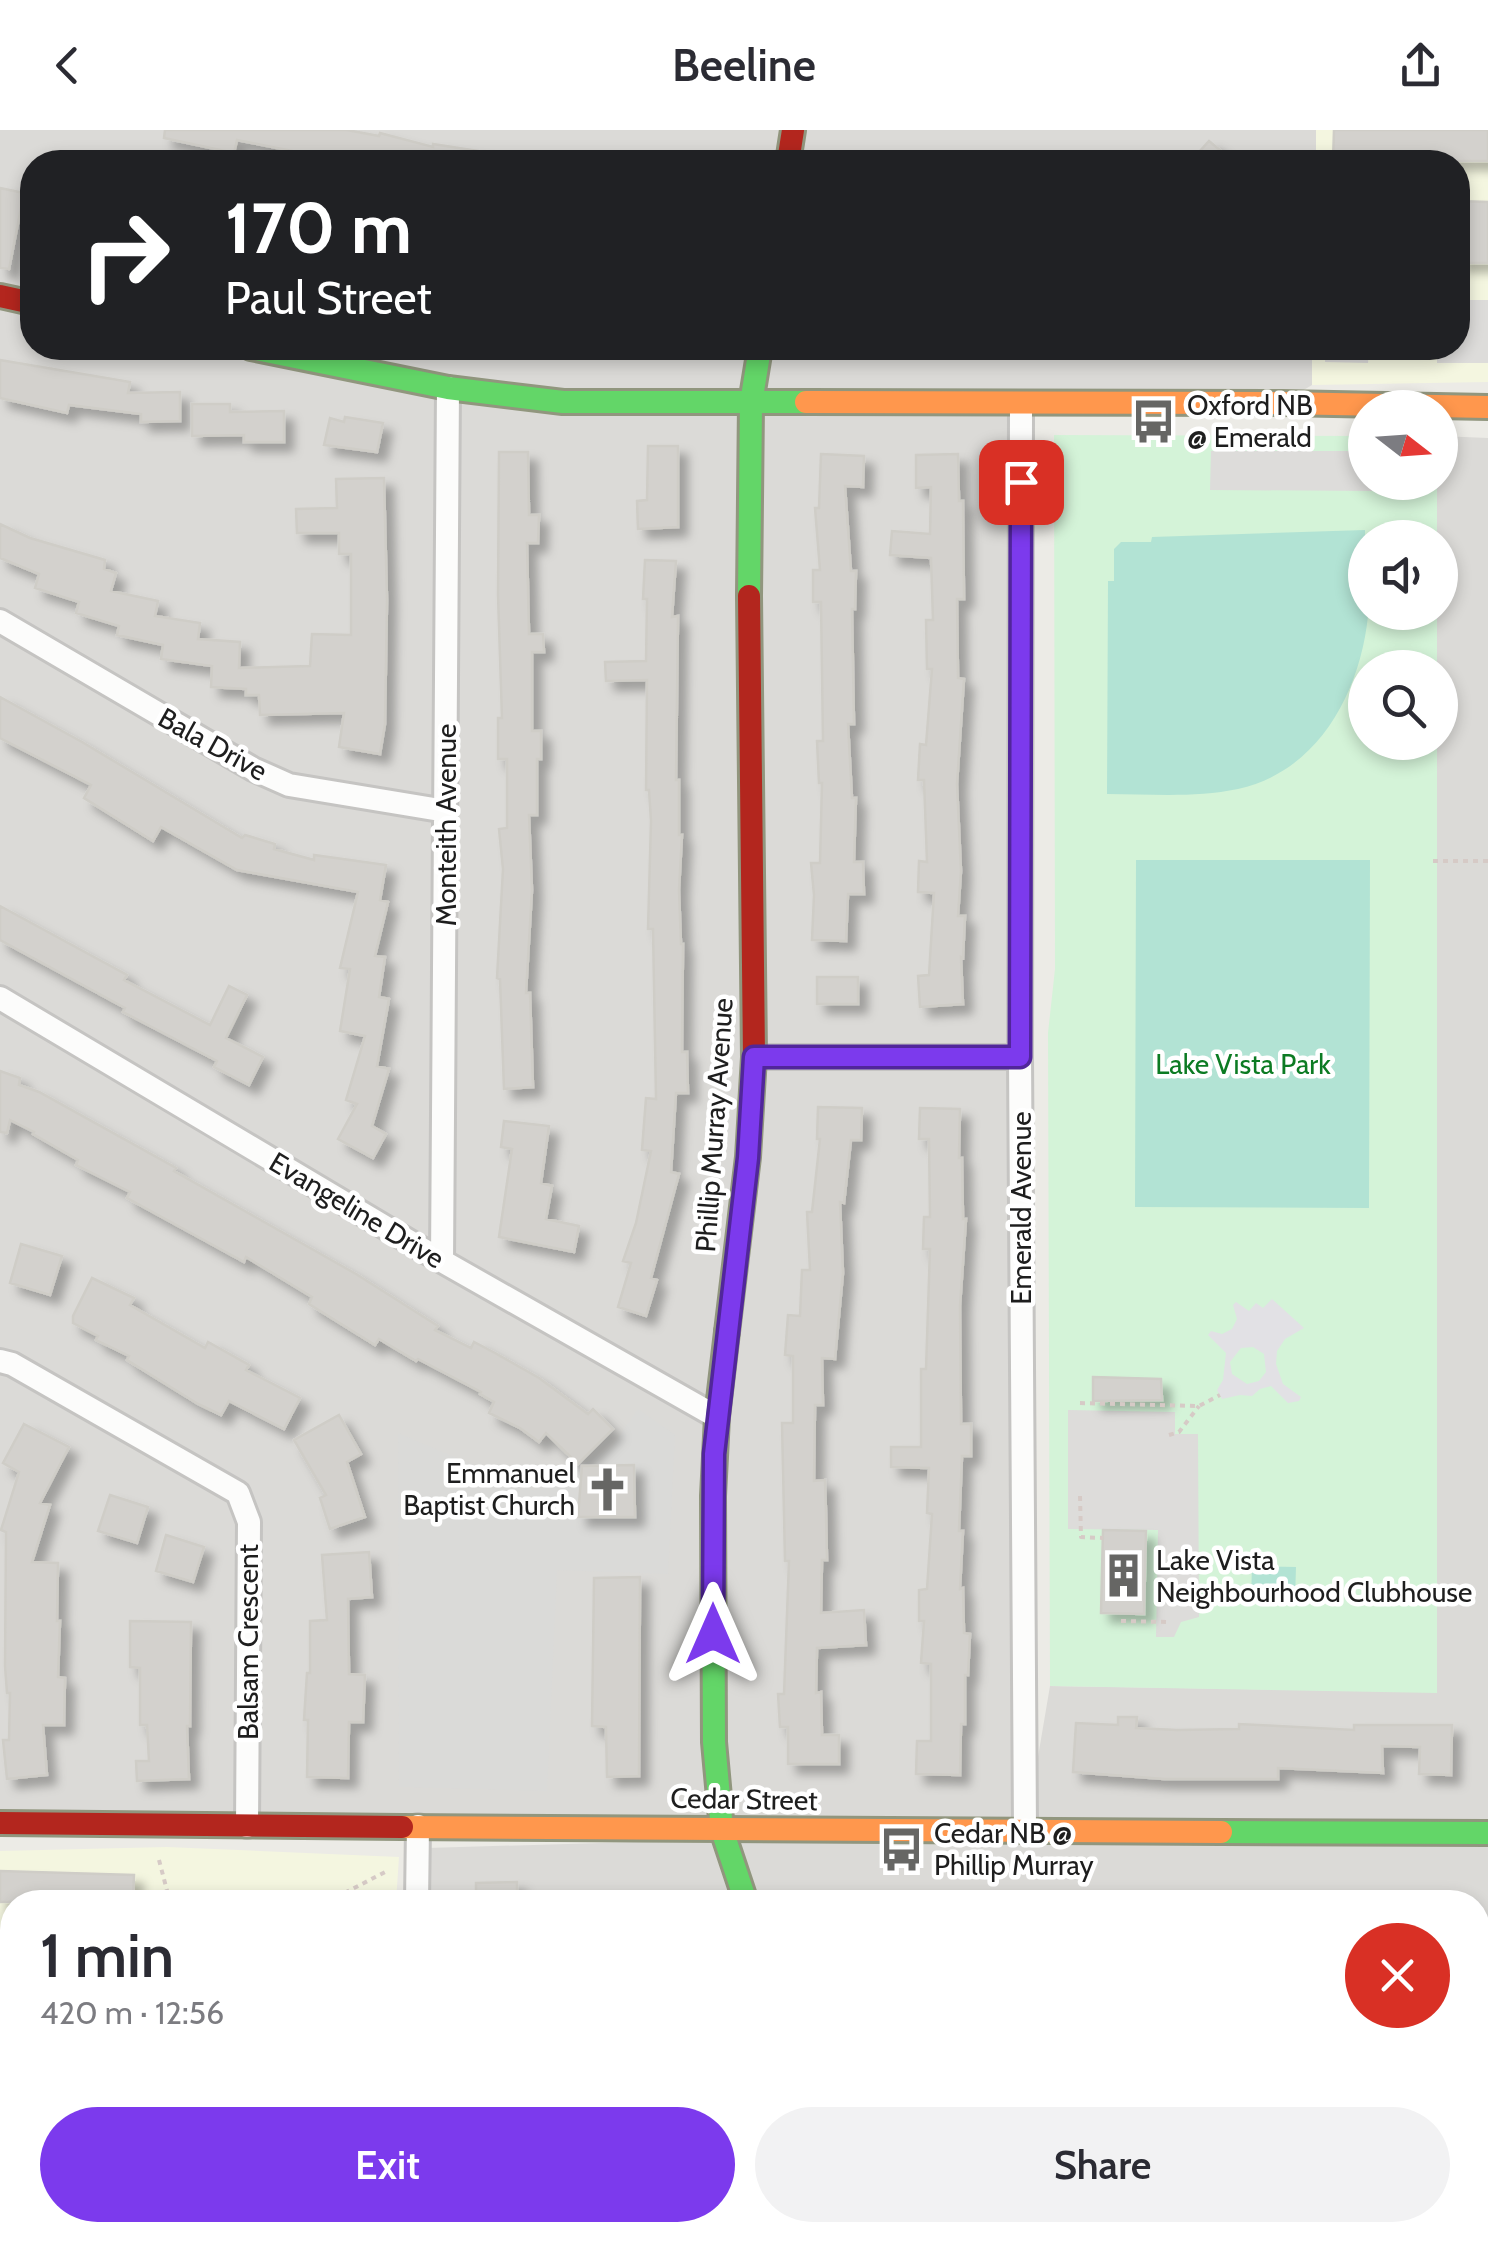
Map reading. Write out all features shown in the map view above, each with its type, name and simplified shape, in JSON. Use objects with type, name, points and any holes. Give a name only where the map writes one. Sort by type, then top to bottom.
[{"type":"street","points":[[310,360],[448,388],[564,402],[1488,407]]},
{"type":"street","name":"Phillip Murray Avenue","points":[[742,1890],[722,1830],[714,1742],[712,1546],[717,1418],[748,1158],[754,1057],[748,526],[751,403],[758,360]]},
{"type":"street","name":"Monteith Avenue","points":[[442,1261],[448,388]]},
{"type":"street","name":"Emerald Avenue","points":[[1021,405],[1025,1830]]},
{"type":"street","name":"Bala Drive","points":[[0,621],[289,786],[446,811]]},
{"type":"street","name":"Evangeline Drive","points":[[0,998],[442,1261],[717,1418]]},
{"type":"street","points":[[754,1057],[1020,1057]]},
{"type":"street","name":"Balsam Crescent","points":[[0,1361],[12,1364],[238,1493],[249,1522],[247,1826]]},
{"type":"street","name":"Cedar Street","points":[[0,1822],[1488,1833]]},
{"type":"street","points":[[417,1890],[418,1826]]},
{"type":"path","points":[[1433,861],[1488,861]]},
{"type":"path","points":[[1169,1435],[1178,1432],[1199,1406],[1220,1395]]},
{"type":"path","points":[[1080,1403],[1199,1406]]},
{"type":"path","points":[[1080,1496],[1081,1537],[1103,1538]]},
{"type":"path","points":[[1120,1621],[1166,1622]]},
{"type":"path","points":[[159,1860],[167,1890]]},
{"type":"path","points":[[350,1890],[388,1870]]},
{"type":"shaded area","points":[[0,130],[1316,130],[1316,150],[20,150],[20,360],[1312,360],[1312,385],[1282,403],[1022,405],[1027,1822],[1050,1686],[1437,1692],[1437,760],[1458,760],[1458,650],[1437,650],[1437,630],[1458,630],[1458,520],[1437,520],[1437,500],[1458,500],[1458,437],[1488,438],[1488,1890],[425,1890],[427,1848],[984,1832],[0,1824]]},
{"type":"shaded area","points":[[1316,130],[1488,130],[1488,382],[1312,385],[1312,360],[1470,360],[1470,150],[1316,150]]},
{"type":"shaded area","points":[[1470,300],[1488,300],[1488,363],[1437,363],[1470,360]]},
{"type":"shaded area","points":[[1325,360],[1368,360],[1368,363]]},
{"type":"shaded area","points":[[1211,451],[1348,451],[1348,491],[1210,490]]},
{"type":"shaded area","points":[[1272,1299],[1304,1328],[1285,1339],[1277,1351],[1276,1364],[1283,1384],[1301,1397],[1288,1403],[1271,1386],[1252,1396],[1222,1399],[1217,1390],[1223,1380],[1226,1353],[1208,1335],[1211,1331],[1222,1334],[1232,1329],[1237,1319],[1233,1305],[1236,1302],[1249,1311],[1256,1303],[1263,1308]],"holes":[[[1253,1347],[1264,1354],[1266,1372],[1259,1381],[1247,1384],[1232,1374],[1230,1362],[1241,1348]]]},
{"type":"shaded area","points":[[638,1409],[675,1435],[668,1574],[557,1570],[547,1791],[399,1787],[398,1433],[534,1491],[611,1448]]},
{"type":"shaded area","points":[[1068,1410],[1175,1412],[1175,1434],[1198,1434],[1199,1617],[1181,1622],[1174,1637],[1156,1637],[1158,1530],[1068,1529]]},
{"type":"shaded area","points":[[167,1847],[399,1857],[397,1890],[0,1890],[0,1851]]},
{"type":"green space","name":"Lake Vista Park","points":[[1054,435],[1348,436],[1348,500],[1437,500],[1437,520],[1348,520],[1348,630],[1437,630],[1437,650],[1348,650],[1348,760],[1437,760],[1437,1693],[1050,1686],[1048,1033],[1055,969]]},
{"type":"green space","points":[[1348,531],[1348,630],[1366,630],[1362,650],[1348,650],[1348,692],[1330,724],[1313,746],[1267,780],[1238,789],[1189,795],[1107,794],[1108,581],[1114,581],[1114,549],[1121,542],[1151,542],[1152,537]]},
{"type":"green space","points":[[1136,860],[1370,860],[1369,1208],[1135,1207]]},
{"type":"green space","points":[[1252,1566],[1296,1567],[1295,1599],[1251,1599]]},
{"type":"building","points":[[165,130],[347,130],[379,136],[380,133],[433,147],[472,150],[287,150],[237,140],[235,150],[220,150],[164,138]]},
{"type":"building","points":[[1334,130],[1488,130],[1488,161],[1470,161],[1470,150],[1333,150]]},
{"type":"building","points":[[1209,141],[1220,150],[1201,150]]},
{"type":"building","points":[[0,188],[20,192],[20,213],[9,269],[0,268]]},
{"type":"building","points":[[1470,201],[1488,202],[1488,263],[1470,263]]},
{"type":"building","points":[[0,360],[130,382],[128,393],[180,392],[180,421],[141,422],[141,414],[69,405],[67,413],[0,398]]},
{"type":"building","points":[[192,404],[230,404],[230,412],[284,411],[284,442],[244,442],[244,435],[192,436]]},
{"type":"building","points":[[345,417],[383,423],[377,452],[324,445],[330,418],[344,422]]},
{"type":"building","points":[[648,446],[678,446],[678,527],[638,529],[637,501],[647,500]]},
{"type":"building","points":[[499,452],[528,452],[529,515],[539,515],[538,543],[527,543],[529,634],[543,634],[544,652],[532,652],[532,731],[541,731],[537,815],[529,815],[532,890],[526,993],[530,993],[533,1087],[504,1089],[497,978],[503,869],[499,829],[507,828],[507,759],[498,759],[498,718],[502,718]]},
{"type":"building","points":[[821,454],[864,456],[863,487],[845,486],[851,571],[856,571],[852,609],[854,724],[848,724],[852,798],[856,798],[854,862],[863,862],[864,894],[848,894],[846,941],[812,940],[811,863],[820,863],[822,783],[817,741],[823,741],[821,602],[813,602],[813,570],[820,570],[815,508],[819,508]]},
{"type":"building","points":[[958,454],[959,501],[963,501],[964,599],[957,599],[958,678],[964,679],[957,784],[961,871],[958,916],[965,916],[961,957],[963,1004],[920,1007],[918,976],[929,975],[934,893],[918,892],[919,861],[927,862],[924,780],[918,780],[920,744],[926,745],[932,669],[927,669],[926,620],[933,620],[931,558],[890,555],[892,531],[930,534],[931,487],[916,488],[916,455]]},
{"type":"building","points":[[384,478],[387,600],[385,724],[380,754],[339,747],[344,713],[260,715],[259,695],[246,695],[246,689],[211,687],[212,666],[161,659],[163,645],[117,635],[119,626],[76,613],[79,602],[35,588],[39,574],[0,558],[0,524],[30,538],[105,560],[104,569],[116,573],[111,591],[158,601],[155,616],[200,623],[198,639],[240,642],[239,668],[310,666],[312,634],[351,635],[351,554],[339,554],[339,533],[297,533],[296,509],[337,508],[336,479]]},
{"type":"building","points":[[645,560],[676,561],[672,617],[678,616],[676,780],[682,835],[682,1052],[687,1052],[688,1093],[676,1093],[671,1172],[679,1174],[651,1278],[657,1280],[646,1316],[618,1307],[631,1263],[623,1261],[636,1223],[651,1151],[642,1150],[646,1098],[656,1099],[653,929],[648,929],[651,821],[646,790],[647,680],[606,681],[605,662],[646,661]]},
{"type":"building","points":[[0,697],[242,838],[245,835],[275,844],[274,849],[314,860],[314,855],[386,865],[380,900],[388,902],[375,956],[385,957],[379,997],[389,999],[377,1066],[389,1069],[372,1126],[386,1134],[373,1158],[338,1139],[357,1104],[346,1100],[365,1036],[340,1031],[350,969],[340,968],[358,892],[237,870],[161,827],[153,841],[84,798],[91,785],[0,738]]},
{"type":"building","points":[[0,906],[127,975],[124,980],[210,1025],[229,986],[247,995],[226,1038],[263,1057],[249,1085],[214,1067],[217,1061],[0,940]]},
{"type":"building","points":[[817,977],[858,977],[858,1004],[817,1004]]},
{"type":"building","points":[[0,1071],[20,1078],[19,1085],[39,1092],[176,1168],[174,1171],[356,1274],[438,1326],[435,1330],[471,1348],[474,1342],[495,1353],[539,1378],[588,1414],[593,1409],[613,1429],[578,1464],[546,1433],[539,1442],[489,1413],[494,1402],[481,1392],[379,1339],[375,1345],[309,1304],[312,1297],[246,1257],[244,1262],[127,1198],[130,1192],[76,1165],[78,1160],[34,1132],[10,1120],[7,1133],[0,1132]]},
{"type":"building","points":[[818,1107],[862,1108],[861,1140],[851,1140],[844,1203],[840,1202],[843,1273],[835,1359],[822,1358],[823,1405],[815,1405],[814,1481],[825,1480],[827,1560],[822,1560],[821,1613],[864,1610],[866,1645],[817,1648],[816,1693],[821,1692],[822,1735],[839,1735],[839,1764],[788,1764],[788,1727],[780,1727],[778,1694],[784,1694],[789,1561],[785,1561],[782,1423],[793,1423],[793,1356],[785,1355],[788,1315],[800,1316],[802,1270],[810,1270],[807,1212],[812,1212],[820,1139]]},
{"type":"building","points":[[920,1108],[960,1109],[959,1158],[966,1219],[960,1306],[961,1424],[971,1424],[971,1456],[962,1456],[959,1531],[963,1531],[960,1589],[963,1588],[964,1633],[970,1634],[960,1775],[916,1774],[917,1741],[931,1741],[931,1664],[921,1663],[924,1621],[919,1621],[919,1590],[927,1589],[932,1514],[927,1513],[929,1468],[891,1467],[891,1447],[921,1447],[921,1369],[926,1369],[930,1249],[923,1249],[924,1217],[930,1217],[929,1139],[919,1139]]},
{"type":"building","points":[[504,1121],[549,1126],[541,1183],[552,1186],[546,1219],[579,1226],[574,1252],[499,1237],[512,1149],[501,1147]]},
{"type":"building","points":[[21,1244],[62,1256],[50,1295],[10,1283]]},
{"type":"building","points":[[92,1278],[134,1298],[130,1305],[205,1348],[208,1342],[249,1365],[246,1370],[300,1398],[284,1429],[229,1401],[221,1415],[198,1404],[73,1323]]},
{"type":"building","points":[[1093,1377],[1161,1379],[1162,1400],[1093,1401]]},
{"type":"building","points":[[339,1415],[361,1454],[347,1462],[365,1517],[330,1529],[320,1498],[326,1495],[294,1440]]},
{"type":"building","points":[[24,1424],[69,1447],[40,1503],[50,1505],[32,1562],[58,1563],[58,1677],[65,1678],[64,1725],[43,1725],[47,1775],[7,1779],[3,1740],[9,1740],[10,1693],[5,1666],[6,1532],[1,1530],[19,1472],[3,1463]]},
{"type":"building","name":"Emmanuel Baptist Church","points":[[634,1465],[635,1517],[578,1517],[582,1466]]},
{"type":"building","points":[[110,1495],[148,1507],[137,1543],[98,1531]]},
{"type":"building","name":"Lake Vista Neighbourhood Clubhouse","points":[[1103,1530],[1146,1531],[1144,1614],[1101,1613]]},
{"type":"building","points":[[166,1535],[204,1547],[193,1582],[156,1571]]},
{"type":"building","points":[[369,1552],[372,1597],[348,1599],[349,1674],[365,1675],[363,1722],[349,1722],[348,1778],[307,1777],[308,1720],[304,1720],[310,1673],[310,1621],[327,1620],[322,1555]]},
{"type":"building","points":[[640,1577],[639,1776],[607,1777],[606,1727],[592,1726],[594,1578]]},
{"type":"building","points":[[130,1621],[191,1622],[189,1779],[137,1781],[136,1761],[149,1761],[147,1725],[140,1725],[140,1668],[130,1667]]},
{"type":"building","points":[[1118,1717],[1137,1717],[1136,1728],[1177,1730],[1239,1729],[1239,1724],[1354,1730],[1354,1725],[1452,1725],[1451,1775],[1419,1774],[1420,1747],[1382,1746],[1383,1773],[1278,1768],[1278,1779],[1164,1779],[1073,1772],[1076,1723],[1118,1725]]},
{"type":"building","points":[[0,1871],[134,1875],[133,1890],[0,1890]]},
{"type":"building","points":[[517,1882],[517,1890],[476,1890],[476,1883]]},
{"type":"traffic: fast","points":[[310,360],[448,388],[563,402],[806,402]]},
{"type":"traffic: fast","points":[[749,596],[751,403],[758,360]]},
{"type":"traffic: fast","points":[[727,1332],[713,1496],[714,1742],[722,1830],[742,1890]]},
{"type":"traffic: fast","points":[[1221,1832],[1488,1833]]},
{"type":"traffic: slow","points":[[806,402],[1488,407]]},
{"type":"traffic: slow","points":[[402,1827],[1221,1832]]},
{"type":"traffic: jam","points":[[790,150],[793,130]]},
{"type":"traffic: jam","points":[[0,296],[20,300]]},
{"type":"traffic: jam","points":[[727,1332],[748,1157],[754,1057],[749,596]]},
{"type":"traffic: jam","points":[[0,1823],[402,1827]]},
{"type":"place","name":"Oxford NB @ Emerald","points":[[1154,421]]},
{"type":"place","name":"Emmanuel Baptist Church","points":[[608,1489]]},
{"type":"place","name":"Lake Vista Neighbourhood Clubhouse","points":[[1123,1576]]},
{"type":"place","name":"Cedar NB @ Phillip Murray","points":[[901,1849]]},
{"type":"route","points":[[713,1634],[714,1454],[748,1158],[754,1057],[1020,1057],[1021,482]]}]
